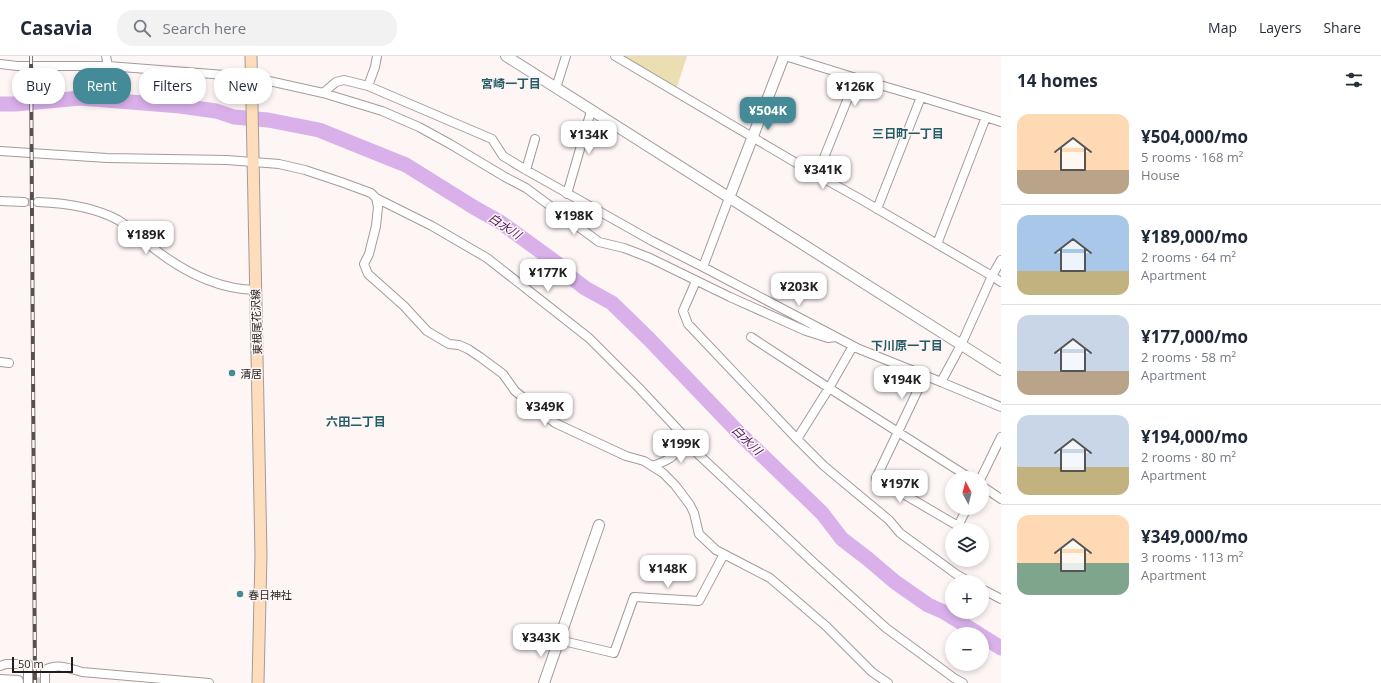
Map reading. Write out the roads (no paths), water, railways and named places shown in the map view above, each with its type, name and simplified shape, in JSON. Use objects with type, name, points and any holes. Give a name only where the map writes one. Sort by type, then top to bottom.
[{"type":"main road","name":"東根尾花沢線","points":[[251,56],[251,68]]},
{"type":"main road","name":"東根尾花沢線","points":[[252,104],[261,555],[258,683]]},
{"type":"street","points":[[106,56],[108,66]]},
{"type":"street","points":[[368,86],[375,68],[377,56]]},
{"type":"street","points":[[506,56],[1001,370]]},
{"type":"street","points":[[556,88],[566,56]]},
{"type":"street","points":[[615,56],[1001,282]]},
{"type":"street","points":[[703,267],[785,56],[1001,122]]},
{"type":"street","points":[[0,64],[17,66],[108,66],[214,75]]},
{"type":"street","points":[[817,175],[856,78]]},
{"type":"street","points":[[323,93],[336,82],[344,80],[368,86],[492,139],[503,156],[567,194],[652,241],[853,346],[1001,407]]},
{"type":"street","points":[[272,82],[323,93],[382,111],[456,147],[526,188],[599,242],[624,248],[650,258],[696,281],[806,331],[828,338],[836,337]]},
{"type":"street","points":[[877,209],[920,97]]},
{"type":"street","points":[[567,194],[591,111]]},
{"type":"street","points":[[937,244],[986,117]]},
{"type":"street","points":[[526,170],[535,139]]},
{"type":"street","points":[[0,150],[107,158],[253,160],[279,164],[305,170],[371,193],[376,198],[432,226],[487,258],[589,338],[639,388],[683,435],[698,454],[814,563],[886,628],[953,681],[963,683]]},
{"type":"street","points":[[376,198],[378,207],[376,226],[369,254],[364,264],[368,274],[373,280],[404,306],[427,331],[449,344],[458,345],[468,349],[480,357],[503,374],[515,391],[556,423],[626,456],[644,462],[663,473],[690,505],[694,513],[699,534],[716,550],[770,578],[826,626],[872,672],[888,683]]},
{"type":"street","points":[[0,201],[24,202]]},
{"type":"street","points":[[38,202],[63,203],[81,207],[118,220],[137,233],[170,260],[204,280],[223,286],[255,290]]},
{"type":"street","points":[[941,382],[961,345],[992,276],[1001,260]]},
{"type":"street","points":[[696,281],[683,311],[688,324],[824,466],[889,520],[900,533],[958,575]]},
{"type":"street","points":[[751,337],[828,388],[959,471]]},
{"type":"street","points":[[797,439],[853,346]]},
{"type":"street","points":[[0,362],[9,363]]},
{"type":"street","points":[[925,375],[876,478],[958,526],[964,515]]},
{"type":"street","points":[[652,466],[664,462],[674,456],[679,448],[683,435]]},
{"type":"street","points":[[984,471],[1001,437]]},
{"type":"street","points":[[989,491],[1001,499]]},
{"type":"street","points":[[544,683],[599,524]]},
{"type":"street","points":[[559,640],[614,653],[634,597],[700,601],[724,554]]},
{"type":"street","points":[[989,593],[1001,599]]},
{"type":"street","points":[[0,666],[6,664],[28,664],[23,682],[0,680]]},
{"type":"street","points":[[45,683],[45,670],[52,666],[66,667],[82,672],[209,683]]},
{"type":"waterway","name":"白水川","points":[[0,104],[81,98],[180,106],[216,111],[234,117],[268,120],[319,130],[406,165],[500,222],[558,264],[568,275],[585,288],[612,303],[649,339],[738,432],[822,513],[842,539],[895,582],[928,605],[944,612],[968,627]]},
{"type":"waterway","name":"白水川","points":[[989,640],[1001,648]]},
{"type":"tunnel","points":[[24,202],[38,202]]},
{"type":"tunnel","points":[[18,681],[46,683]]},
{"type":"railway","points":[[31,56],[35,683]]},
{"type":"place","name":"清居","points":[[232,373]]},
{"type":"place","name":"春日神社","points":[[240,594]]},
{"type":"district","name":"宮崎一丁目","points":[[511,83]]},
{"type":"district","name":"三日町一丁目","points":[[908,133]]},
{"type":"district","name":"下川原一丁目","points":[[907,345]]},
{"type":"district","name":"六田二丁目","points":[[356,421]]}]
